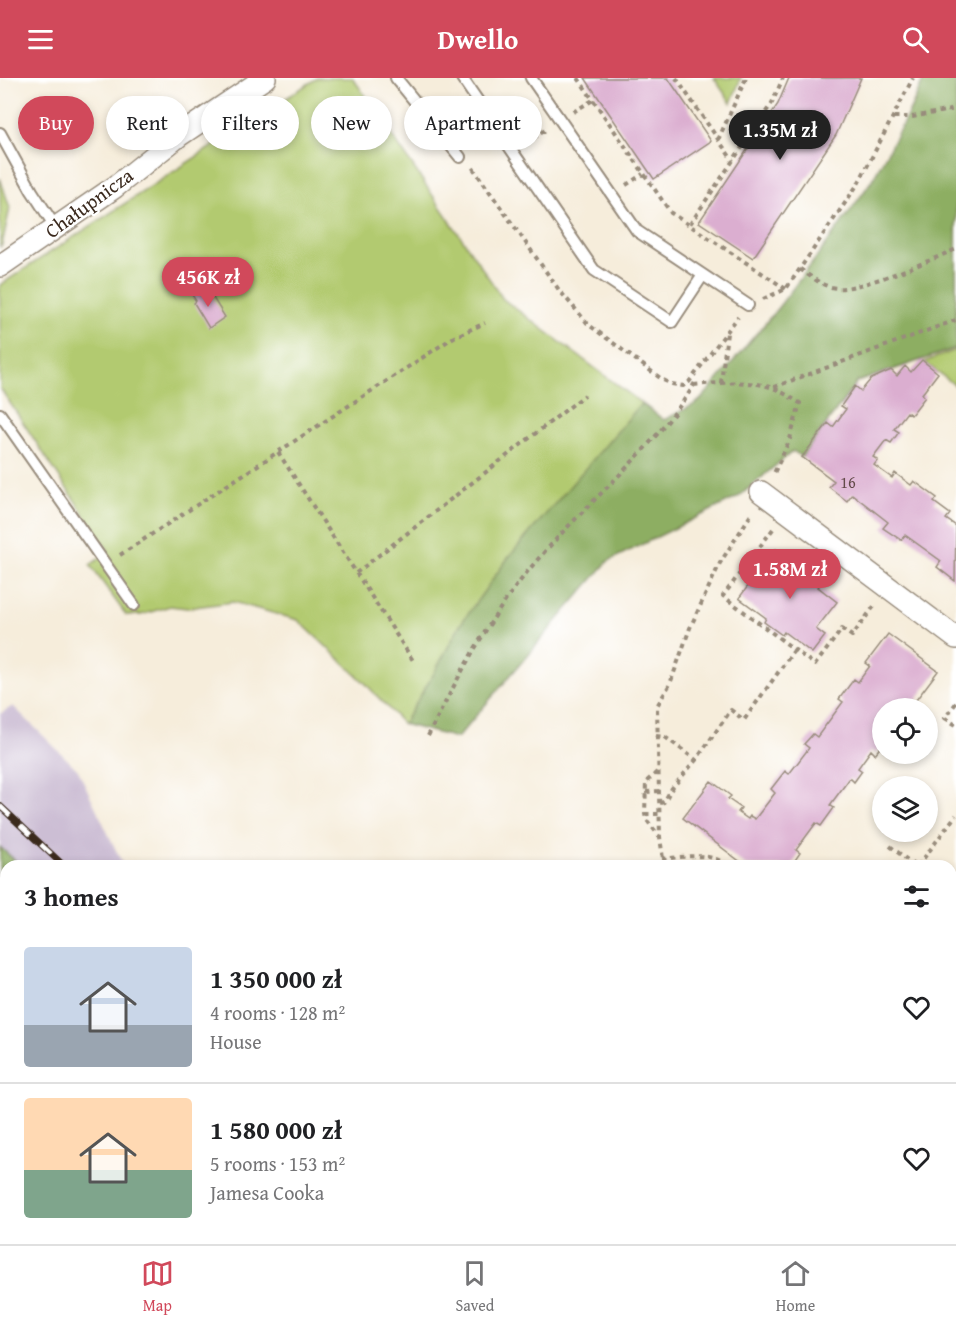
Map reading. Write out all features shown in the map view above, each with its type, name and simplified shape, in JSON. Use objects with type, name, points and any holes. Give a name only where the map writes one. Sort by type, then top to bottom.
[{"type":"street","name":"Chałupnicza","points":[[0,266],[115,187],[180,135],[266,78]]},
{"type":"street","points":[[761,492],[956,638]]},
{"type":"lane","points":[[396,78],[460,157]]},
{"type":"lane","points":[[462,78],[594,270],[672,322],[703,275]]},
{"type":"lane","points":[[531,78],[637,231],[748,305]]},
{"type":"lane","points":[[0,133],[32,191],[56,228]]},
{"type":"lane","points":[[0,414],[107,563],[134,605]]},
{"type":"path","points":[[578,78],[670,213],[786,289]]},
{"type":"path","points":[[676,78],[733,161]]},
{"type":"path","points":[[718,140],[746,78]]},
{"type":"path","points":[[690,224],[772,103],[783,78]]},
{"type":"path","points":[[460,157],[467,159],[559,290],[589,325],[663,380],[683,386],[689,382],[748,305],[786,289],[858,184],[913,78]]},
{"type":"path","points":[[894,117],[912,117],[956,109]]},
{"type":"path","points":[[800,269],[822,284],[838,289],[860,286],[956,249]]},
{"type":"path","points":[[773,388],[956,320]]},
{"type":"path","points":[[107,563],[454,337],[485,323]]},
{"type":"path","points":[[721,382],[728,330]]},
{"type":"path","points":[[689,382],[694,385],[721,382],[773,388],[800,403],[790,439],[774,473],[767,478],[756,507],[720,563],[690,628],[670,684],[657,706],[660,837],[663,859],[696,855],[722,860]]},
{"type":"path","points":[[428,736],[470,655],[516,586],[547,548],[638,455],[684,401],[694,385]]},
{"type":"path","points":[[356,573],[585,395]]},
{"type":"path","points":[[278,453],[414,662]]},
{"type":"path","points":[[777,523],[723,596],[815,665],[842,629],[852,636],[879,599]]},
{"type":"path","points":[[660,803],[664,802],[731,710],[744,720],[795,650]]},
{"type":"path","points":[[956,703],[945,718],[956,725]]},
{"type":"path","points":[[657,736],[665,737],[696,760]]},
{"type":"path","points":[[658,771],[646,782],[645,814],[646,819],[660,837]]},
{"type":"path","points":[[646,792],[660,791]]},
{"type":"path","points":[[645,814],[660,814]]},
{"type":"path","points":[[922,860],[956,815]]},
{"type":"path","points":[[890,846],[909,860]]},
{"type":"shaded area","points":[[13,706],[78,770],[121,860],[14,860],[0,847],[0,714]]},
{"type":"green space","points":[[317,78],[353,78],[365,96],[311,96],[311,150],[392,150],[392,135],[503,299],[664,420],[692,406],[707,393],[825,249],[890,149],[924,78],[956,78],[956,348],[857,382],[802,457],[793,451],[738,497],[608,561],[457,738],[403,724],[365,683],[298,620],[233,602],[187,608],[170,606],[141,615],[126,615],[90,565],[109,552],[0,388],[0,285],[207,150],[299,150],[299,96],[289,96]]},
{"type":"green space","points":[[714,78],[741,78],[731,103]]},
{"type":"green space","points":[[924,78],[956,78],[956,348],[857,382],[802,457],[793,451],[738,497],[608,561],[457,738],[403,724],[460,625],[508,558],[641,404],[664,420],[699,402],[771,317],[871,182],[914,103]]},
{"type":"green space","points":[[0,178],[10,208],[0,247]]},
{"type":"green space","points":[[956,350],[956,386],[924,362]]},
{"type":"green space","points":[[0,847],[14,860],[0,860]]},
{"type":"building","points":[[585,78],[668,78],[711,141],[654,179]]},
{"type":"building","points":[[789,78],[861,78],[836,135],[753,258],[699,222],[778,104]]},
{"type":"building","points":[[203,289],[206,295],[210,293],[225,317],[209,328],[194,303],[196,301],[192,295]]},
{"type":"building","points":[[922,360],[938,373],[922,394],[925,397],[911,415],[907,412],[894,429],[899,432],[891,443],[886,440],[873,457],[878,460],[874,465],[892,478],[895,473],[911,485],[914,481],[937,498],[934,502],[950,514],[946,519],[956,526],[955,581],[937,567],[941,561],[905,535],[901,540],[883,528],[888,522],[852,494],[847,501],[829,487],[834,481],[802,457],[828,423],[833,427],[846,409],[841,406],[855,386],[861,391],[871,379],[891,370],[897,376],[905,366],[911,372]]},
{"type":"building","points":[[776,549],[821,583],[818,587],[837,602],[816,629],[825,636],[812,653],[784,632],[782,635],[764,622],[766,618],[739,598]]},
{"type":"building","points":[[888,634],[938,671],[918,698],[872,698],[872,751],[858,768],[862,771],[854,782],[850,778],[830,805],[834,808],[821,826],[816,823],[796,850],[800,853],[795,860],[738,860],[683,818],[711,781],[731,796],[728,799],[741,808],[738,812],[748,819],[750,816],[755,819],[775,793],[771,789],[785,771],[789,774],[809,748],[804,744],[813,734],[817,737],[843,702],[839,699],[854,679],[858,682],[870,666],[866,663]]},
{"type":"railway","points":[[0,806],[58,860]]}]
